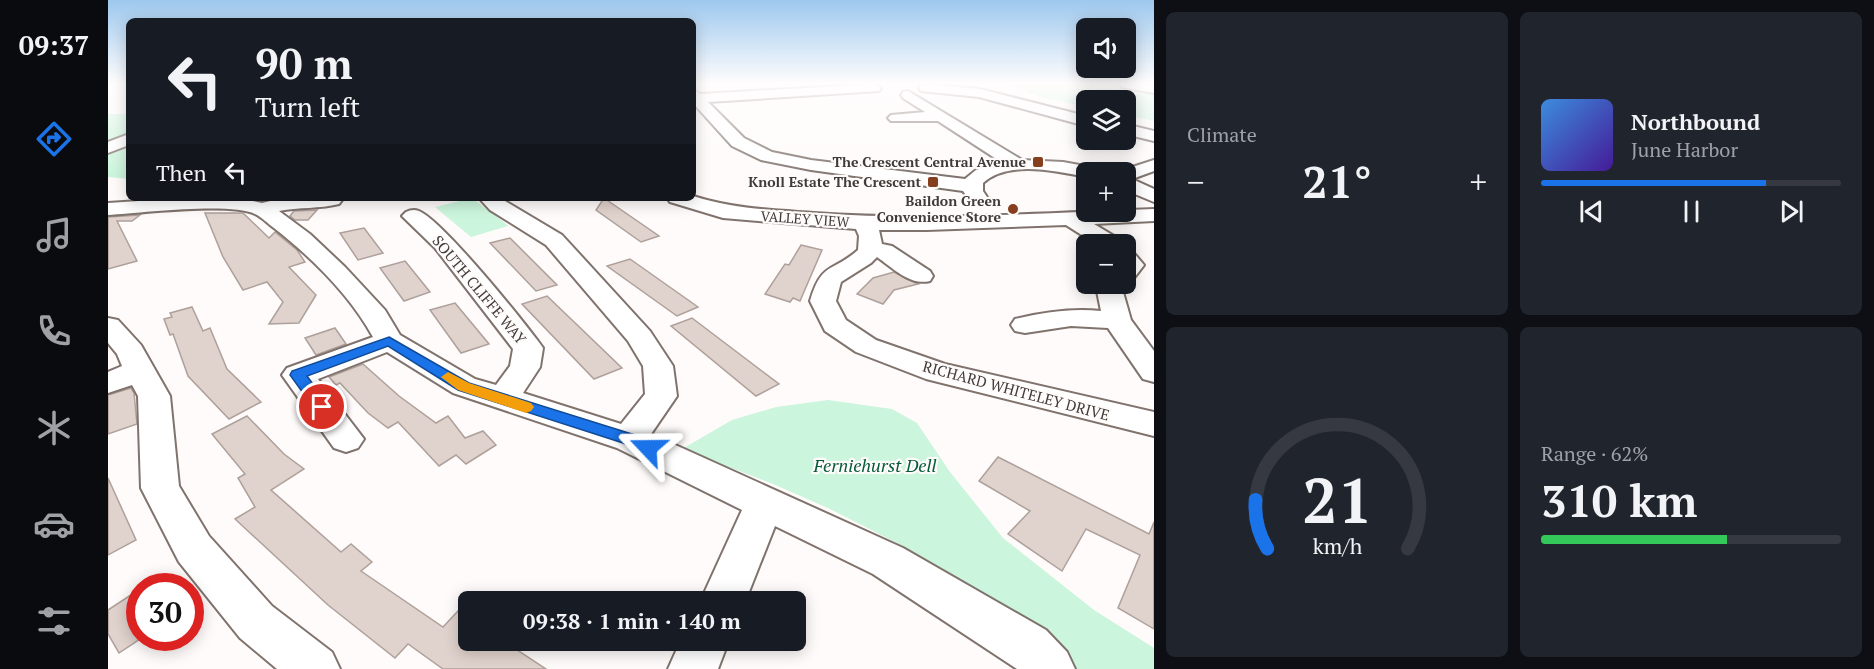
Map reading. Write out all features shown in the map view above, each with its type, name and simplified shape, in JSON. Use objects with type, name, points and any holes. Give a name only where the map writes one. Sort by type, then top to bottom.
[{"type":"street","points":[[712,115],[738,142],[767,156],[812,165],[972,186]]},
{"type":"street","points":[[896,118],[939,116],[1018,165]]},
{"type":"street","points":[[1063,128],[1076,123]]},
{"type":"street","points":[[1136,132],[1154,136]]},
{"type":"street","points":[[108,148],[126,140]]},
{"type":"street","points":[[1007,221],[979,200],[973,192],[972,186],[977,177],[986,171],[1018,165],[1076,170]]},
{"type":"street","points":[[1136,171],[1154,165]]},
{"type":"street","points":[[1136,188],[1154,196]]},
{"type":"street","points":[[108,209],[189,201],[238,204],[262,209],[302,239],[336,272],[375,316],[389,341],[464,386],[629,439],[888,561],[1029,646],[1050,669]]},
{"type":"street","points":[[262,209],[295,201]]},
{"type":"street","points":[[492,201],[555,240],[640,337],[658,366],[661,396],[629,439]]},
{"type":"street","name":"VALLEY VIEW","points":[[687,201],[723,212],[868,236],[927,224],[1154,215]]},
{"type":"street","name":"SOUTH CLIFFE WAY","points":[[413,216],[443,243],[528,348],[525,367],[502,400]]},
{"type":"street","points":[[1071,219],[1094,234]]},
{"type":"street","points":[[868,236],[884,251],[921,276]]},
{"type":"street","name":"RICHARD WHITELEY DRIVE","points":[[868,236],[859,262],[830,279],[823,301],[835,325],[866,346],[937,372],[1136,422],[1154,424]]},
{"type":"street","points":[[1111,294],[1117,321],[1154,372]]},
{"type":"street","points":[[1025,325],[1061,317],[1082,316],[1117,321]]},
{"type":"street","points":[[108,326],[131,351],[123,377],[154,396],[160,488],[194,549],[256,622],[315,669]]},
{"type":"street","points":[[346,439],[291,365],[389,341]]},
{"type":"street","points":[[727,591],[765,502]]},
{"type":"street","points":[[693,669],[700,651]]},
{"type":"green space","points":[[108,115],[126,115],[126,137],[108,144]]},
{"type":"green space","points":[[1136,115],[1154,115],[1154,121],[1136,117]]},
{"type":"green space","points":[[126,143],[126,179],[108,177],[108,151]]},
{"type":"green space","points":[[460,201],[476,201],[508,226],[471,237],[435,207]]},
{"type":"green space","name":"Ferniehurst Dell","points":[[828,400],[892,409],[917,423],[950,472],[1003,538],[1094,610],[1154,648],[1154,669],[1075,669],[1029,622],[901,545],[830,509],[773,484],[682,449],[732,420],[776,407]]},
{"type":"building","points":[[602,201],[608,201],[659,236],[641,242],[596,210]]},
{"type":"building","points":[[317,210],[308,220],[295,220],[290,216],[294,211]]},
{"type":"building","points":[[205,213],[243,213],[269,238],[275,232],[297,250],[305,262],[289,267],[316,295],[299,323],[269,324],[283,302],[267,282],[243,290],[223,257]]},
{"type":"building","points":[[140,215],[132,221],[117,221],[137,261],[108,269],[108,217]]},
{"type":"building","points":[[364,228],[383,253],[358,260],[340,233]]},
{"type":"building","points":[[510,238],[557,285],[536,291],[490,243]]},
{"type":"building","points":[[801,245],[822,250],[800,301],[793,298],[790,302],[765,294],[785,264],[789,265]]},
{"type":"building","points":[[630,259],[698,307],[677,316],[607,266]]},
{"type":"building","points":[[405,261],[430,292],[404,301],[380,268]]},
{"type":"building","points":[[894,272],[918,284],[894,290],[883,304],[857,294],[873,278]]},
{"type":"building","points":[[547,296],[622,368],[594,379],[522,304]]},
{"type":"building","points":[[455,303],[489,344],[461,353],[430,310]]},
{"type":"building","points":[[192,307],[203,331],[210,328],[227,369],[261,402],[229,419],[188,376],[173,334],[170,335],[164,319],[172,317],[170,313]]},
{"type":"building","points":[[692,318],[779,384],[756,396],[671,326]]},
{"type":"building","points":[[335,328],[346,344],[316,355],[305,338]]},
{"type":"building","points":[[363,364],[399,396],[436,423],[448,416],[465,438],[483,431],[496,445],[466,464],[456,455],[439,466],[398,422],[388,428],[368,413],[340,383],[336,385],[329,377]]},
{"type":"building","points":[[131,388],[134,393],[137,424],[108,434],[108,395]]},
{"type":"building","points":[[247,416],[284,454],[304,469],[271,490],[341,552],[351,544],[372,562],[361,571],[443,627],[458,611],[458,651],[519,651],[546,669],[443,669],[408,644],[395,658],[328,605],[235,519],[255,507],[238,478],[245,474],[212,434]]},
{"type":"building","points":[[998,457],[1149,534],[1154,522],[1154,629],[1118,608],[1140,555],[1086,529],[1062,571],[1008,534],[1030,511],[979,481]]},
{"type":"building","points":[[108,478],[136,540],[108,555]]},
{"type":"building","points":[[126,598],[126,648],[119,653],[108,634],[108,610]]},
{"type":"slow traffic","points":[[448,377],[464,386],[526,407]]},
{"type":"place","name":"The Crescent Central Avenue","points":[[1038,162]]},
{"type":"place","name":"Knoll Estate The Crescent","points":[[933,182]]},
{"type":"place","name":"Baildon Green Convenience Store","points":[[1013,209]]},
{"type":"route","points":[[322,407],[298,375],[389,341],[464,386],[629,439],[648,448]]}]
